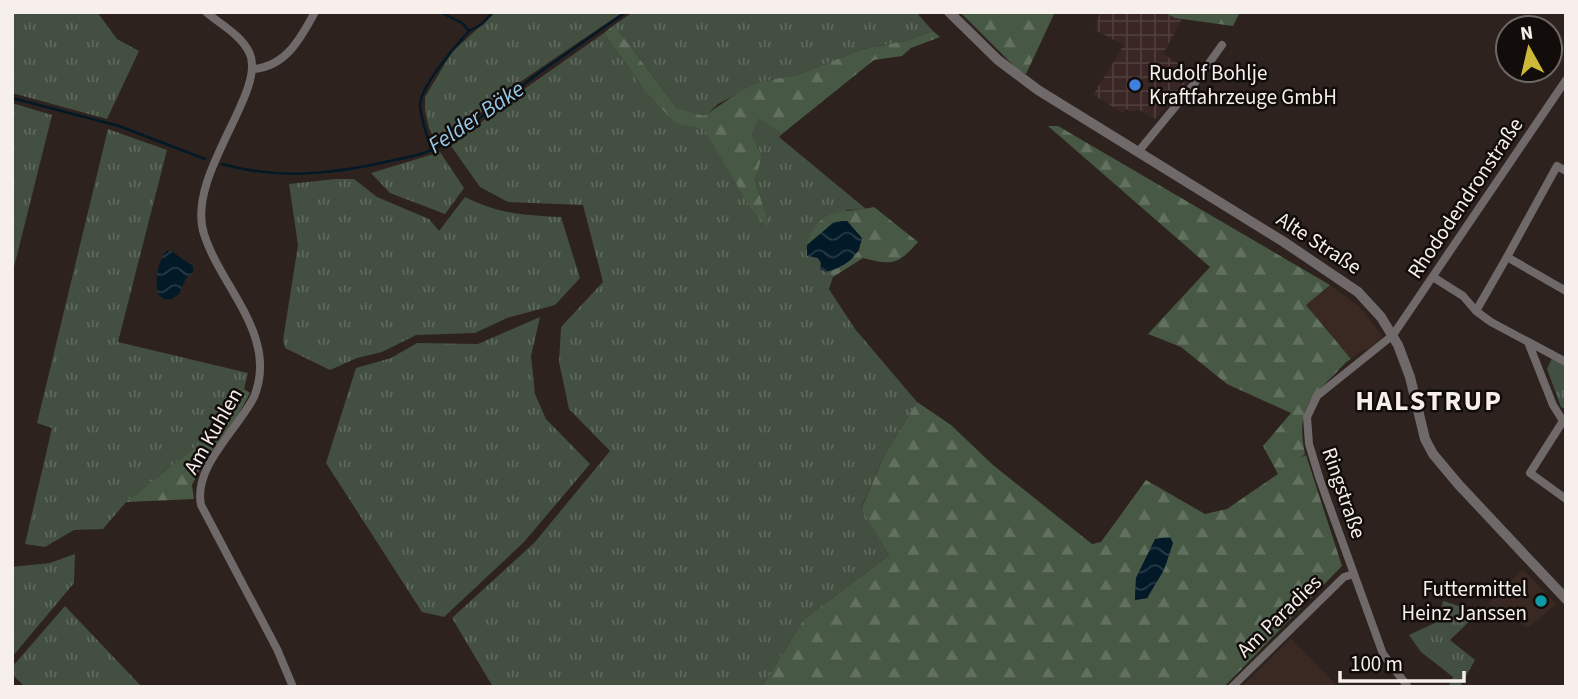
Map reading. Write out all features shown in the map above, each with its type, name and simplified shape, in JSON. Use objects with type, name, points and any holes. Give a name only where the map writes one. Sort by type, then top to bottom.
[{"type":"street","points":[[206,12],[249,50],[254,69],[268,68],[284,58],[301,38],[315,12]]},
{"type":"street","name":"Alte Straße","points":[[949,12],[1012,72],[1344,281],[1374,309],[1393,335],[1407,367],[1429,447],[1459,485],[1566,598]]},
{"type":"street","points":[[1138,152],[1222,45]]},
{"type":"street","name":"Am Kuhlen","points":[[254,69],[241,105],[212,165],[202,219],[203,231],[217,265],[254,331],[260,357],[259,386],[248,408],[204,472],[198,494],[201,505],[282,658],[293,687]]},
{"type":"street","name":"Rhododendronstraße","points":[[1393,335],[1566,80]]},
{"type":"street","points":[[1476,311],[1558,166],[1566,171]]},
{"type":"street","points":[[1507,257],[1566,290]]},
{"type":"street","points":[[1433,277],[1463,296],[1476,311],[1491,322],[1566,362]]},
{"type":"street","name":"Ringstraße","points":[[1393,335],[1323,390],[1310,407],[1307,417],[1308,444],[1382,654],[1408,687]]},
{"type":"street","points":[[1528,342],[1553,405],[1564,419],[1530,473],[1566,499]]},
{"type":"street","name":"Am Paradies","points":[[1232,687],[1344,577],[1353,574]]},
{"type":"shaded area","points":[[1100,12],[1164,12],[1182,19],[1163,54],[1196,74],[1155,119],[1137,109],[1134,112],[1126,109],[1123,113],[1093,95],[1124,45],[1095,30]]},
{"type":"shaded area","points":[[1330,285],[1360,307],[1383,337],[1351,359],[1306,305]]},
{"type":"shaded area","points":[[1523,569],[1556,604],[1528,628],[1488,604]]},
{"type":"shaded area","points":[[1291,638],[1338,687],[1241,687]]},
{"type":"green space","points":[[12,12],[97,12],[117,39],[139,51],[107,119],[12,93]]},
{"type":"green space","points":[[496,12],[623,12],[520,82],[437,146],[429,128],[425,97],[452,52]]},
{"type":"green space","points":[[633,12],[916,12],[933,31],[905,41],[863,49],[800,74],[760,82],[718,104],[704,117],[677,108],[614,25]]},
{"type":"green space","points":[[960,12],[1055,12],[1026,74],[1017,69]]},
{"type":"green space","points":[[1164,12],[1240,12],[1233,26],[1175,18]]},
{"type":"green space","points":[[614,25],[677,108],[704,116],[739,92],[760,82],[800,74],[863,49],[905,41],[933,31],[940,37],[911,48],[902,56],[874,60],[782,134],[759,118],[752,135],[762,157],[755,180],[770,229],[751,209],[704,129],[675,123],[642,87],[604,33]]},
{"type":"green space","points":[[604,33],[642,87],[704,128],[751,208],[769,227],[755,180],[762,157],[752,135],[759,117],[782,134],[779,137],[866,209],[847,210],[818,258],[821,269],[833,277],[829,289],[855,329],[917,402],[885,454],[861,508],[889,555],[804,619],[762,687],[493,687],[452,618],[535,542],[610,451],[569,409],[559,362],[561,327],[603,282],[583,205],[508,202],[480,187],[451,146],[520,92]]},
{"type":"green space","points":[[12,103],[52,115],[12,275]]},
{"type":"green space","points":[[1048,126],[1058,126],[1330,285],[1306,305],[1351,359],[1310,401],[1302,428],[1305,454],[1300,458],[1306,455],[1342,566],[1224,687],[762,687],[804,619],[889,555],[861,509],[885,454],[917,402],[951,425],[993,465],[1092,544],[1101,542],[1146,480],[1205,514],[1227,509],[1278,474],[1263,446],[1291,413],[1227,384],[1181,347],[1148,334],[1210,267]],"holes":[[[1155,540],[1148,598],[1135,600],[1136,578]]]},
{"type":"green space","points":[[108,129],[167,150],[118,342],[248,373],[244,389],[204,440],[126,502],[103,529],[74,530],[45,547],[25,544],[52,428],[37,423]]},
{"type":"green space","points":[[440,152],[464,188],[445,214],[390,193],[371,173]]},
{"type":"green space","points":[[354,179],[377,197],[429,219],[439,231],[465,197],[512,213],[561,217],[580,278],[555,305],[507,318],[475,333],[416,335],[382,352],[357,358],[330,370],[285,348],[283,340],[298,245],[289,184]]},
{"type":"green space","points":[[874,207],[918,242],[905,256],[894,262],[863,258],[833,277],[826,272],[838,268],[859,251],[861,238],[847,221],[834,222],[807,245],[812,232],[825,218],[833,214]]},
{"type":"green space","points":[[540,317],[531,356],[535,394],[546,419],[590,464],[524,542],[444,617],[422,612],[326,463],[356,368],[391,358],[417,343],[478,344]]},
{"type":"green space","points":[[1552,358],[1566,366],[1566,409],[1561,407],[1547,369]]},
{"type":"green space","points":[[244,389],[250,393],[237,417],[204,461],[192,485],[194,499],[126,502],[204,440]]},
{"type":"green space","points":[[75,554],[74,583],[12,657],[12,567],[50,563]]},
{"type":"green space","points":[[1443,601],[1479,612],[1450,640],[1475,660],[1460,687],[1448,687],[1453,677],[1421,652],[1409,635],[1439,621]]},
{"type":"green space","points":[[65,606],[142,687],[25,687],[12,674],[12,667]]},
{"type":"water","points":[[847,221],[862,238],[860,245],[850,261],[826,272],[820,269],[818,258],[807,256],[807,245],[834,222]]},
{"type":"water","points":[[166,251],[171,251],[193,266],[193,272],[186,278],[179,294],[168,300],[157,293],[159,266]]},
{"type":"water","points":[[1170,537],[1173,543],[1164,570],[1147,598],[1135,600],[1136,578],[1155,539]]},
{"type":"waterway","points":[[431,150],[420,106],[421,98],[439,67],[469,31],[462,23],[440,12]]},
{"type":"waterway","points":[[469,31],[482,24],[493,12]]},
{"type":"waterway","name":"Felder Bäke","points":[[222,164],[285,174],[327,172],[369,166],[433,149],[447,143],[540,72],[626,12]]},
{"type":"waterway","name":"Felder Bäke","points":[[12,98],[119,126],[205,159]]},
{"type":"place","name":"Rudolf Bohlje Kraftfahrzeuge GmbH","points":[[1135,85]]},
{"type":"place","name":"Futtermittel Heinz Janssen","points":[[1541,601]]},
{"type":"district","name":"HALSTRUP","points":[[1429,401]]}]
